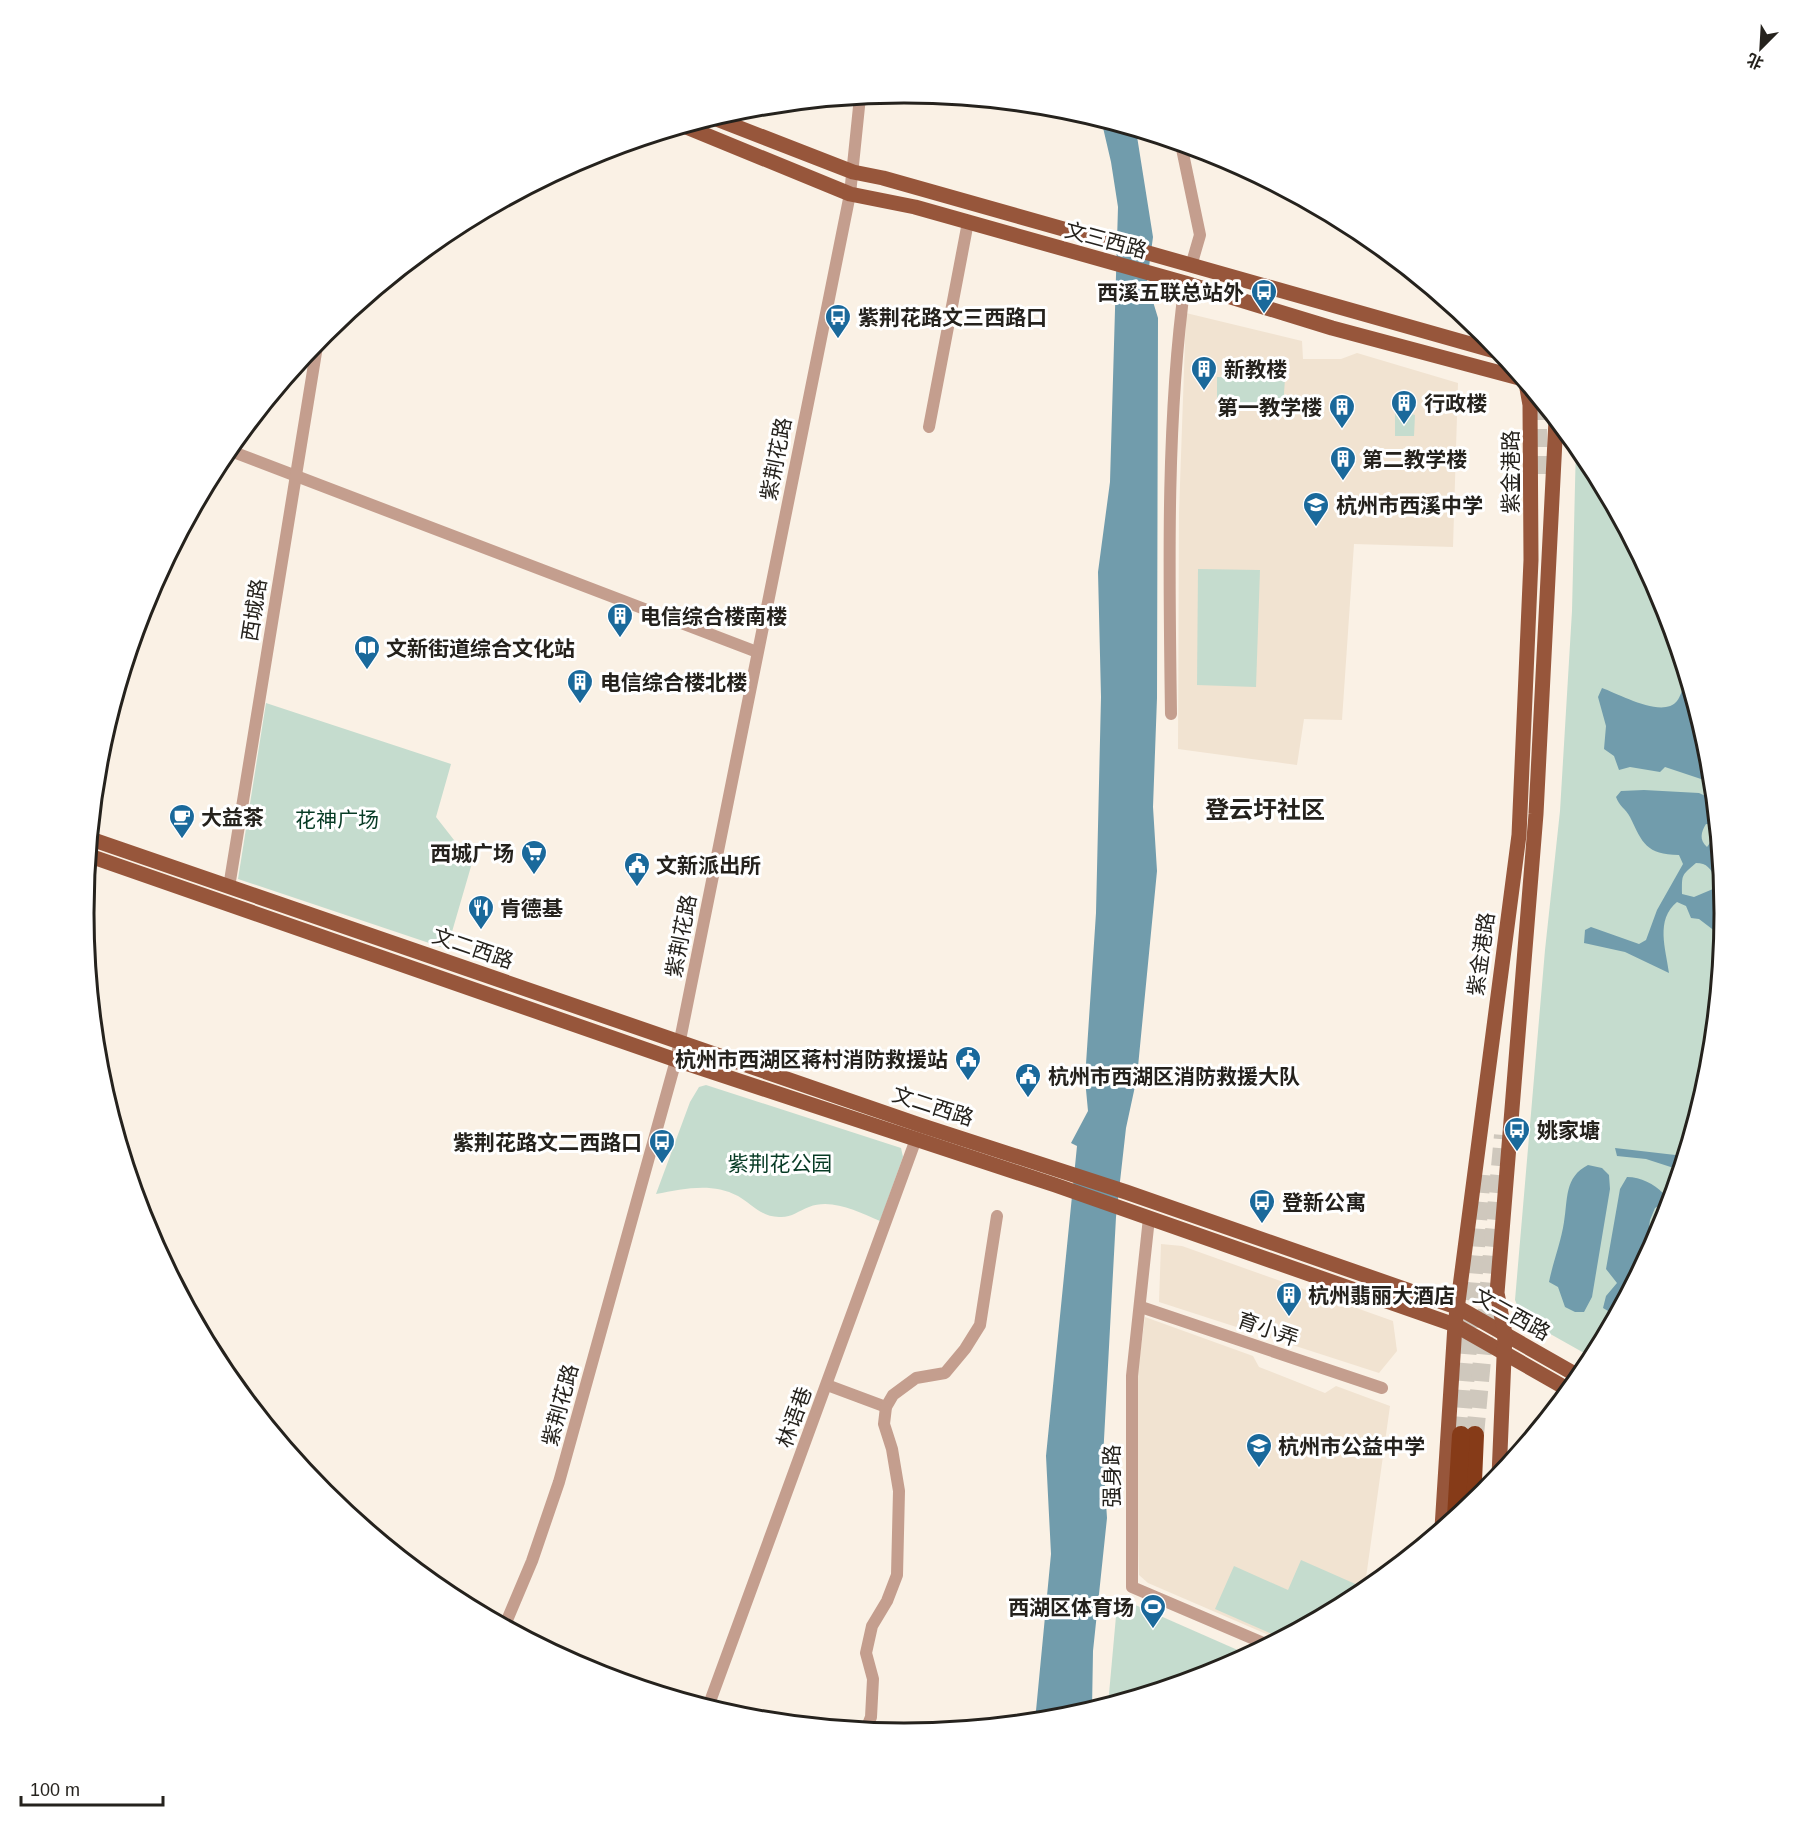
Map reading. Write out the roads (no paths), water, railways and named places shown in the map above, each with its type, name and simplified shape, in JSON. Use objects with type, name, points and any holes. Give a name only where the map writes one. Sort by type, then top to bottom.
[{"type":"highway","points":[[1458,1504],[1468,1435],[1471,1491]]},
{"type":"main road","name":"文三西路","points":[[728,123],[853,172],[895,181],[1109,244],[1484,348]]},
{"type":"main road","name":"文三西路","points":[[696,131],[850,194],[915,207],[1185,283],[1332,328],[1510,375]]},
{"type":"main road","name":"紫金港路","points":[[1443,1519],[1455,1325],[1519,835],[1532,560],[1529,398]]},
{"type":"main road","name":"紫金港路","points":[[1499,1462],[1505,1334],[1497,1293],[1536,825],[1555,432]]},
{"type":"main road","name":"文二西路","points":[[98,841],[1459,1308],[1571,1372]]},
{"type":"main road","name":"文二西路","points":[[96,858],[676,1060],[1055,1185],[1455,1325],[1562,1386]]},
{"type":"street","name":"紫荆花路","points":[[508,1619],[532,1561],[559,1482],[676,1060],[850,194],[859,105]]},
{"type":"street","points":[[1183,153],[1200,235],[1191,266]]},
{"type":"street","points":[[928,427],[968,222]]},
{"type":"street","points":[[1171,714],[1173,459],[1177,332],[1185,283]]},
{"type":"street","name":"西城路","points":[[229,887],[315,359]]},
{"type":"street","points":[[238,454],[757,652]]},
{"type":"street","name":"林语巷","points":[[711,1699],[916,1139]]},
{"type":"street","points":[[869,1722],[873,1679],[866,1653],[872,1626],[887,1601],[897,1575],[899,1491],[884,1424],[886,1407],[892,1395],[916,1378],[945,1373],[980,1326],[997,1216]]},
{"type":"street","name":"强身路","points":[[1149,1218],[1132,1376],[1130,1424],[1132,1587],[1260,1641]]},
{"type":"street","name":"育小弄","points":[[1141,1306],[1382,1388]]},
{"type":"street","points":[[827,1385],[886,1407]]},
{"type":"water","points":[[1103,128],[1137,138],[1153,237],[1147,282],[1158,318],[1157,698],[1153,807],[1157,871],[1137,1077],[1126,1128],[1116,1217],[1103,1458],[1107,1518],[1093,1651],[1092,1700],[1036,1712],[1051,1554],[1046,1456],[1077,1146],[1071,1143],[1088,1111],[1085,1079],[1096,913],[1101,697],[1098,572],[1110,482],[1118,207]]},
{"type":"water","points":[[1602,688],[1641,704],[1652,706],[1670,706],[1683,689],[1703,779],[1665,767],[1660,772],[1630,767],[1619,770],[1614,756],[1604,749],[1606,726],[1598,697]]},
{"type":"water","points":[[1644,790],[1699,793],[1706,796],[1710,824],[1706,824],[1702,836],[1707,847],[1711,841],[1713,875],[1708,867],[1696,863],[1683,876],[1682,894],[1694,897],[1713,889],[1713,886],[1714,930],[1699,919],[1691,918],[1686,906],[1677,902],[1670,909],[1664,926],[1664,945],[1669,973],[1625,952],[1584,943],[1585,930],[1591,927],[1639,944],[1646,940],[1657,910],[1683,864],[1679,855],[1659,852],[1647,846],[1616,797],[1621,791]]},
{"type":"water","points":[[1615,1148],[1677,1155],[1674,1168],[1646,1159],[1617,1156]]},
{"type":"water","points":[[1588,1165],[1602,1168],[1609,1175],[1610,1189],[1592,1297],[1584,1312],[1575,1312],[1565,1307],[1558,1287],[1549,1282],[1563,1229],[1568,1190],[1575,1176]]},
{"type":"water","points":[[1627,1177],[1632,1177],[1656,1187],[1663,1196],[1660,1205],[1655,1208],[1648,1233],[1631,1271],[1609,1312],[1603,1308],[1606,1296],[1617,1283],[1606,1269],[1620,1189]]},
{"type":"tunnel","points":[[1538,409],[1538,474]]},
{"type":"tunnel","points":[[1475,1435],[1503,1135]]},
{"type":"tunnel","points":[[1461,1435],[1482,1172]]},
{"type":"place","name":"西溪五联总站外","points":[[1264,315]]},
{"type":"place","name":"紫荆花路文三西路口","points":[[838,340]]},
{"type":"place","name":"新教楼","points":[[1204,392]]},
{"type":"place","name":"行政楼","points":[[1404,426]]},
{"type":"place","name":"第一教学楼","points":[[1342,430]]},
{"type":"place","name":"第二教学楼","points":[[1343,482]]},
{"type":"place","name":"杭州市西溪中学","points":[[1316,528]]},
{"type":"place","name":"电信综合楼南楼","points":[[620,639]]},
{"type":"place","name":"文新街道综合文化站","points":[[367,671]]},
{"type":"place","name":"电信综合楼北楼","points":[[580,705]]},
{"type":"place","name":"大益茶","points":[[182,840]]},
{"type":"place","name":"西城广场","points":[[534,876]]},
{"type":"place","name":"文新派出所","points":[[637,888]]},
{"type":"place","name":"肯德基","points":[[481,931]]},
{"type":"place","name":"杭州市西湖区蒋村消防救援站","points":[[968,1082]]},
{"type":"place","name":"杭州市西湖区消防救援大队","points":[[1028,1099]]},
{"type":"place","name":"姚家塘","points":[[1517,1153]]},
{"type":"place","name":"紫荆花路文二西路口","points":[[662,1165]]},
{"type":"place","name":"登新公寓","points":[[1262,1225]]},
{"type":"place","name":"杭州翡丽大酒店","points":[[1289,1318]]},
{"type":"place","name":"杭州市公益中学","points":[[1259,1469]]},
{"type":"place","name":"西湖区体育场","points":[[1153,1630]]},
{"type":"district","name":"登云圩社区","points":[[1265,809]]},
{"type":"park label","name":"花神广场","points":[[337,819]]},
{"type":"park label","name":"紫荆花公园","points":[[780,1163]]}]
